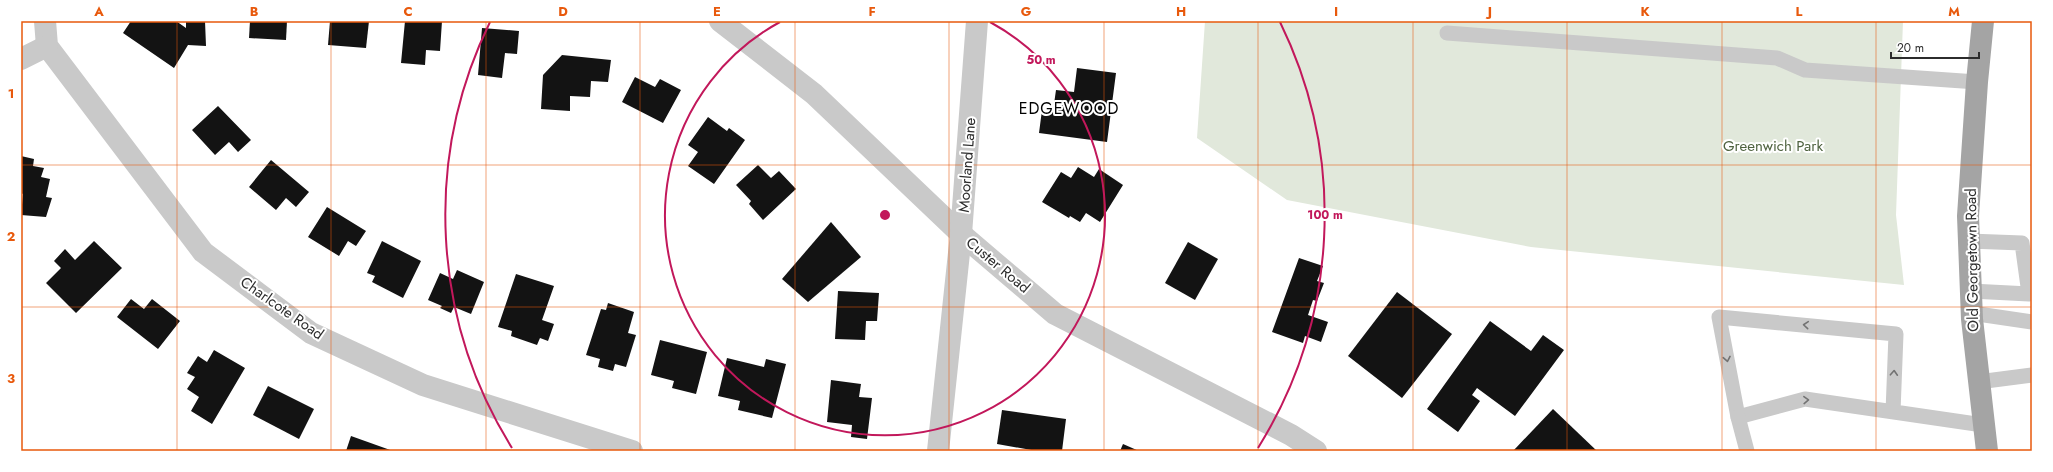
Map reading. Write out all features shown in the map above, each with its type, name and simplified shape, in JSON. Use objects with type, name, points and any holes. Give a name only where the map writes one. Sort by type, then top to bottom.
[{"type":"main road","name":"Old Georgetown Road","points":[[1983,21],[1977,82],[1968,216],[1971,313],[1987,451]]},
{"type":"street","points":[[21,59],[47,46],[45,21]]},
{"type":"street","name":"Custer Road","points":[[720,21],[814,94],[962,234],[1055,314],[1291,435],[1316,451]]},
{"type":"street","name":"Moorland Lane","points":[[938,451],[962,234],[977,21]]},
{"type":"street","name":"Charlcote Road","points":[[47,46],[203,252],[311,333],[423,385],[632,451]]},
{"type":"lane","points":[[1447,33],[1777,58],[1804,70],[1977,82]]},
{"type":"lane","points":[[1969,240],[2022,243],[2029,294],[1971,291]]},
{"type":"lane","points":[[1971,313],[2032,322]]},
{"type":"lane","points":[[1747,451],[1738,417],[1719,318],[1896,334],[1893,412]]},
{"type":"lane","points":[[1978,382],[2032,375]]},
{"type":"lane","points":[[1738,417],[1805,399],[1983,425]]},
{"type":"green space","name":"Greenwich Park","points":[[1205,21],[1903,21],[1896,215],[1904,285],[1531,247],[1287,200],[1197,138]]},
{"type":"building","points":[[131,21],[176,21],[186,28],[186,21],[205,21],[206,46],[188,45],[174,68],[123,33]]},
{"type":"building","points":[[250,21],[287,21],[286,40],[249,38]]},
{"type":"building","points":[[330,21],[369,21],[366,48],[328,45]]},
{"type":"building","points":[[405,21],[442,21],[440,51],[426,50],[425,65],[401,63]]},
{"type":"building","points":[[482,28],[519,31],[517,54],[505,53],[502,78],[478,75]]},
{"type":"building","points":[[562,55],[611,60],[608,82],[591,81],[590,97],[570,96],[570,111],[541,109],[543,75]]},
{"type":"building","points":[[1077,68],[1116,73],[1107,142],[1039,133],[1042,110],[1053,111],[1056,90],[1074,92]]},
{"type":"building","points":[[635,77],[655,87],[660,79],[681,90],[663,123],[622,102]]},
{"type":"building","points":[[218,106],[251,140],[238,152],[229,142],[215,155],[192,130]]},
{"type":"building","points":[[708,117],[727,131],[729,128],[745,140],[714,184],[688,166],[698,152],[688,145]]},
{"type":"building","points":[[21,156],[34,159],[33,166],[44,168],[41,177],[50,179],[46,197],[52,198],[46,217],[21,215],[23,194],[21,193]]},
{"type":"building","points":[[271,160],[309,192],[296,207],[286,198],[276,210],[249,187]]},
{"type":"building","points":[[758,165],[771,178],[779,171],[796,189],[763,220],[749,204],[751,201],[736,185]]},
{"type":"building","points":[[1078,167],[1094,177],[1099,169],[1123,185],[1100,222],[1086,213],[1080,222],[1070,216],[1069,218],[1042,202],[1061,172],[1071,178]]},
{"type":"building","points":[[327,207],[366,231],[356,246],[348,241],[339,256],[308,237]]},
{"type":"building","points":[[831,222],[861,257],[808,302],[782,279]]},
{"type":"building","points":[[94,241],[122,268],[76,313],[46,283],[61,268],[54,261],[65,249],[75,260]]},
{"type":"building","points":[[382,241],[421,261],[403,298],[372,282],[375,276],[367,273]]},
{"type":"building","points":[[1188,242],[1218,259],[1195,300],[1165,283]]},
{"type":"building","points":[[1299,258],[1323,266],[1317,281],[1324,283],[1317,301],[1313,300],[1308,315],[1328,322],[1321,342],[1305,336],[1303,343],[1272,332]]},
{"type":"building","points":[[457,270],[484,282],[471,314],[454,307],[451,313],[440,308],[442,306],[428,300],[440,273],[453,279]]},
{"type":"building","points":[[516,274],[554,286],[542,320],[554,324],[548,341],[540,338],[537,345],[511,336],[512,331],[498,327]]},
{"type":"building","points":[[838,291],[879,293],[877,321],[866,321],[865,340],[835,339]]},
{"type":"building","points":[[1397,292],[1452,334],[1402,398],[1348,356]]},
{"type":"building","points":[[131,299],[144,309],[152,299],[180,321],[158,349],[117,317]]},
{"type":"building","points":[[608,303],[634,312],[628,333],[636,335],[626,367],[615,364],[613,371],[598,367],[600,359],[586,355],[601,309],[606,310]]},
{"type":"building","points":[[1490,321],[1531,351],[1543,335],[1564,350],[1515,416],[1477,388],[1472,395],[1480,401],[1458,432],[1427,409]]},
{"type":"building","points":[[660,340],[707,352],[696,394],[672,388],[674,381],[651,375]]},
{"type":"building","points":[[214,350],[245,368],[212,424],[191,411],[199,397],[187,389],[195,377],[187,373],[198,356],[207,362]]},
{"type":"building","points":[[727,358],[764,367],[766,359],[786,364],[772,418],[738,410],[740,401],[718,396]]},
{"type":"building","points":[[831,380],[861,384],[859,397],[872,398],[867,439],[851,437],[852,425],[827,422]]},
{"type":"building","points":[[268,386],[314,409],[299,439],[253,415]]},
{"type":"building","points":[[1553,409],[1597,451],[1513,451]]},
{"type":"building","points":[[1002,410],[1066,419],[1062,451],[1037,451],[997,444]]},
{"type":"building","points":[[351,436],[393,451],[346,451]]},
{"type":"building","points":[[1123,444],[1139,451],[1120,451]]},
{"type":"district","name":"EDGEWOOD","points":[[1069,108]]}]
